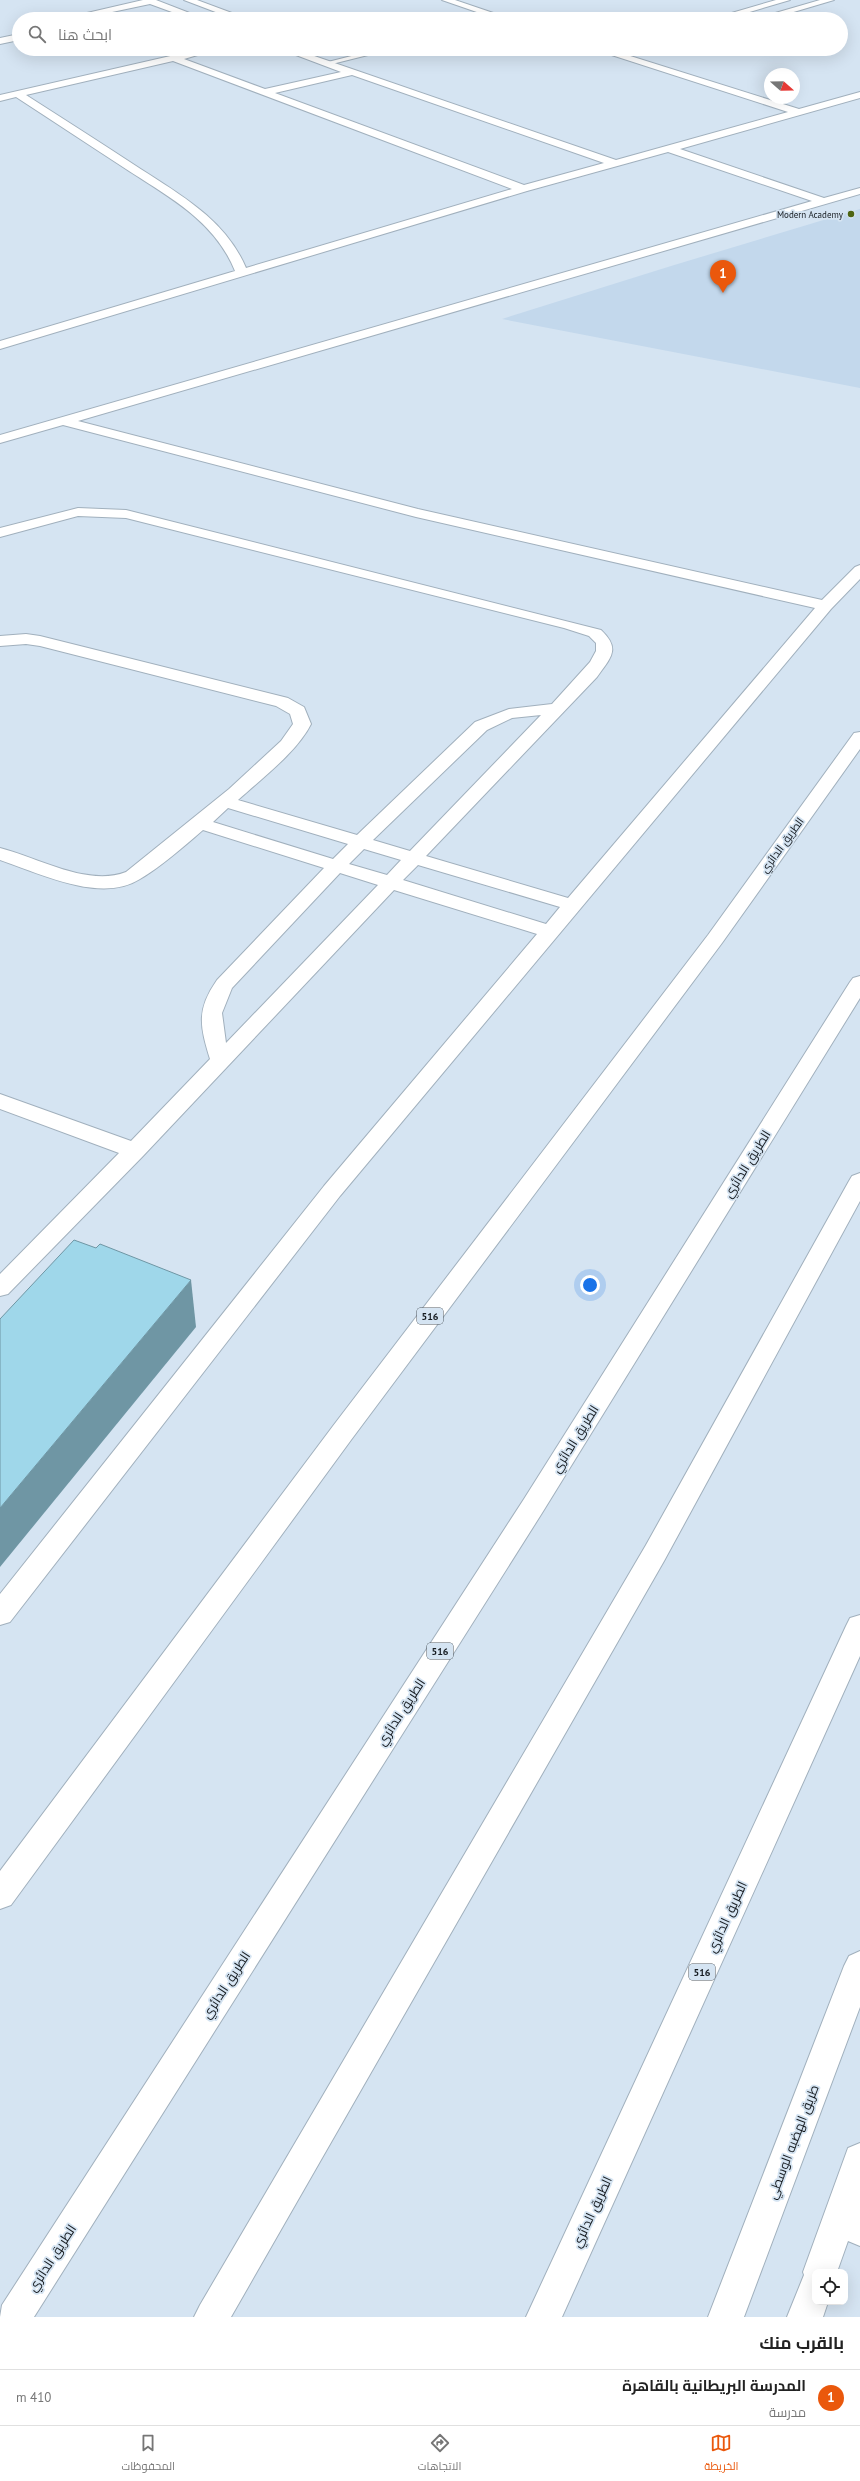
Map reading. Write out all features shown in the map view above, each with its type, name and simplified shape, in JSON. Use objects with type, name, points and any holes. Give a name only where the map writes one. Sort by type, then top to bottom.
[{"type":"main road","points":[[188,0],[223,12]]},
{"type":"main road","points":[[446,0],[484,12]]},
{"type":"main road","points":[[742,12],[786,0]]},
{"type":"main road","points":[[786,12],[830,0]]},
{"type":"main road","points":[[98,12],[149,1],[180,12]]},
{"type":"main road","points":[[141,12],[166,7]]},
{"type":"main road","points":[[0,33],[12,30]]},
{"type":"main road","points":[[0,41],[12,38]]},
{"type":"main road","points":[[0,98],[182,56]]},
{"type":"main road","points":[[306,56],[615,163]]},
{"type":"main road","points":[[350,56],[376,65]]},
{"type":"main road","points":[[622,56],[798,112]]},
{"type":"main road","points":[[173,58],[523,189]]},
{"type":"main road","points":[[265,92],[353,72]]},
{"type":"main road","points":[[17,94],[82,134],[199,213],[228,245],[242,271]]},
{"type":"main road","points":[[0,345],[242,271],[523,189],[860,95]]},
{"type":"main road","points":[[668,148],[825,202]]},
{"type":"main road","points":[[624,151],[639,156]]},
{"type":"main road","points":[[0,439],[860,191]]},
{"type":"main road","points":[[62,421],[416,514],[825,606]]},
{"type":"main road","points":[[0,533],[78,512],[126,514],[570,625],[595,633],[604,642],[603,656],[591,673],[389,882],[135,1152],[0,1288]]},
{"type":"main road","points":[[0,1614],[332,1191],[825,606],[860,570]]},
{"type":"main road","points":[[0,641],[26,639],[40,641],[282,702],[298,711],[302,724],[299,731],[226,802],[201,824],[133,876],[113,883],[91,883],[0,854]]},
{"type":"main road","points":[[221,1061],[211,1019],[212,1004],[217,994],[336,866],[481,726],[498,716],[512,712],[557,709]]},
{"type":"main road","name":"الطريق الدائري","points":[[0,1895],[342,1434],[715,939],[860,737]]},
{"type":"main road","points":[[226,802],[572,905]]},
{"type":"main road","points":[[201,824],[551,932]]},
{"type":"main road","name":"الطريق الدائري","points":[[14,2317],[533,1506],[860,982]]},
{"type":"main road","points":[[0,1101],[135,1152]]},
{"type":"main road","points":[[212,2317],[655,1553],[860,1181]]},
{"type":"main road","name":"الطريق الدائري","points":[[544,2317],[860,1626]]},
{"type":"main road","name":"طريق الهضبه الوسطي","points":[[726,2317],[860,1966]]},
{"type":"main road","points":[[822,2269],[850,2221],[860,2160]]},
{"type":"main road","points":[[805,2317],[812,2297]]},
{"type":"lane","points":[[328,63],[357,56]]},
{"type":"shaded area","points":[[860,209],[860,388],[502,319],[671,266]]},
{"type":"building","points":[[74,1240],[96,1248],[100,1244],[191,1280],[0,1508],[0,1319]]},
{"type":"place","name":"Modern Academy","points":[[851,214]]},
{"type":"place","name":"المدرسة البريطانية بالقاهرة","points":[[723,293]]}]
